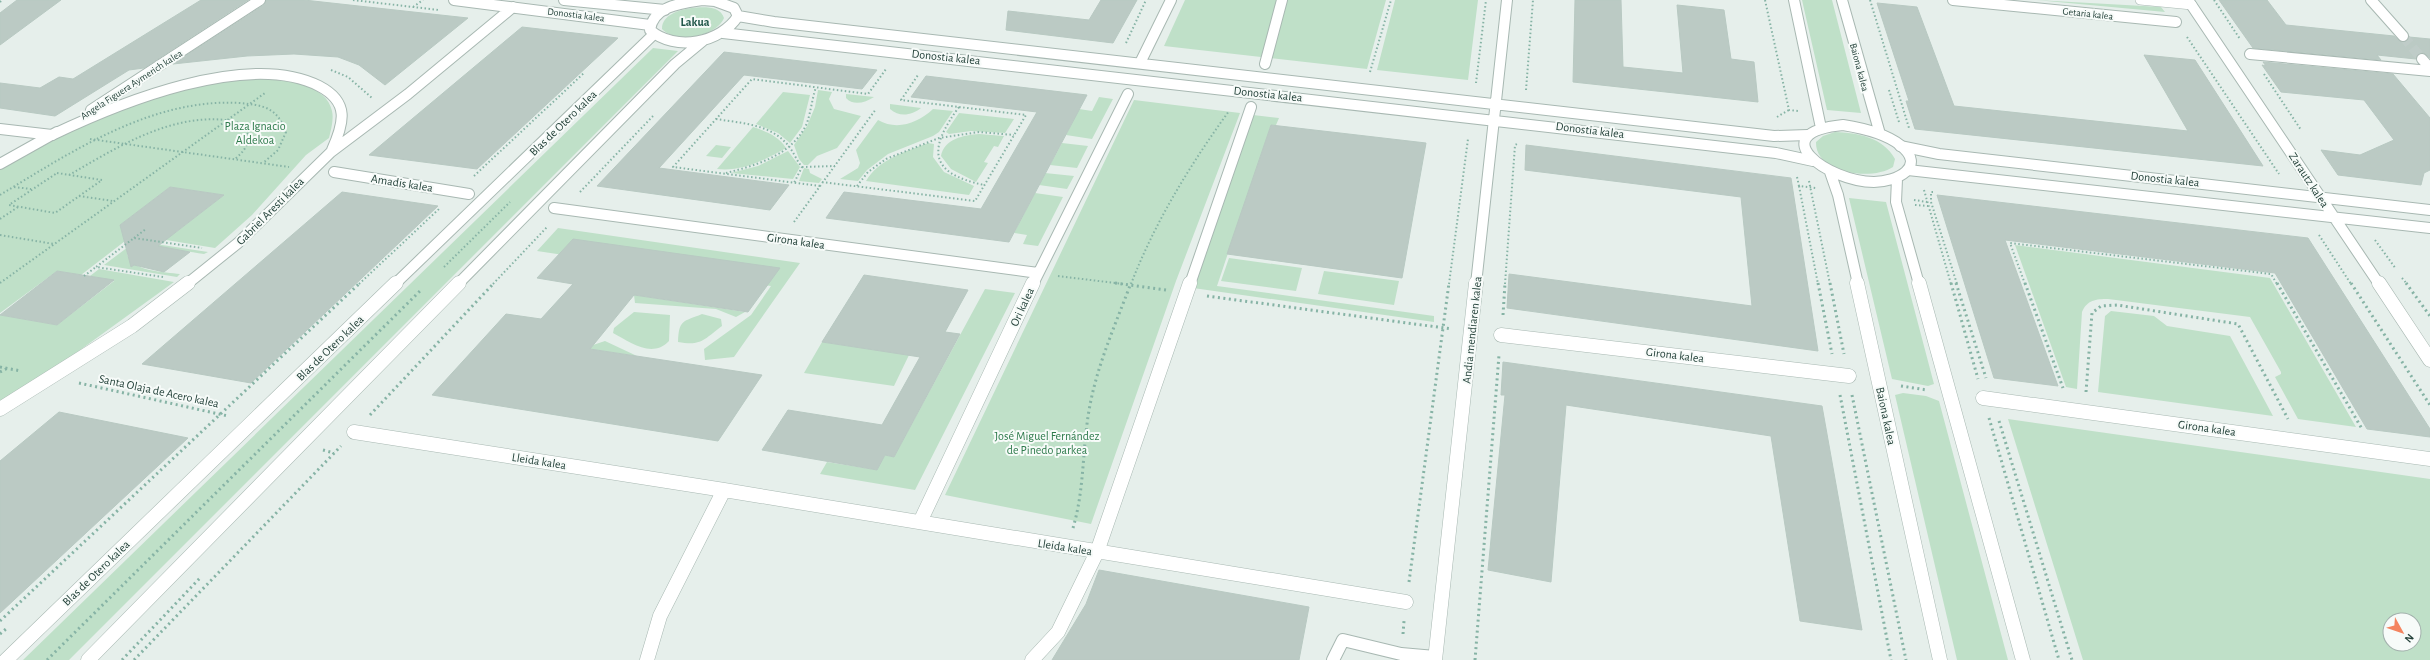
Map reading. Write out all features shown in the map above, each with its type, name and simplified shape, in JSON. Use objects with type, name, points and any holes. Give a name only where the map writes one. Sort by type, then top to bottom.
[{"type":"street","name":"Angela Figuera Aymerich kalea","points":[[0,164],[52,135],[260,0]]},
{"type":"street","name":"Donostia kalea","points":[[454,0],[513,7],[651,30],[669,42],[704,40]]},
{"type":"street","name":"Donostia kalea","points":[[564,0],[665,10],[689,1],[715,1],[789,24],[1496,103],[1783,137],[1808,135]]},
{"type":"street","points":[[1140,63],[1171,0]]},
{"type":"street","points":[[1265,64],[1282,0]]},
{"type":"street","name":"Andia mendiaren kalea","points":[[1435,659],[1507,0]]},
{"type":"street","points":[[1794,0],[1818,107],[1820,128]]},
{"type":"street","name":"Baiona kalea","points":[[1842,0],[1880,134]]},
{"type":"street","name":"Getaria kalea","points":[[1953,0],[2176,22]]},
{"type":"street","points":[[2371,0],[2403,36]]},
{"type":"street","name":"Zarautz kalea","points":[[2190,2],[2430,360]]},
{"type":"street","name":"Gabriel Aresti kalea","points":[[0,409],[132,326],[173,296],[248,234],[311,170],[331,152],[408,94],[513,7]]},
{"type":"street","points":[[88,660],[675,64],[704,40],[723,33],[736,22],[737,8]]},
{"type":"street","name":"Blas de Otero kalea","points":[[6,660],[651,30],[655,17],[665,10]]},
{"type":"street","name":"Donostia kalea","points":[[723,33],[1786,154],[1813,161]]},
{"type":"street","points":[[2250,54],[2430,71]]},
{"type":"street","points":[[2422,59],[2430,68]]},
{"type":"street","points":[[0,129],[52,135],[130,100],[176,86],[220,78],[288,76],[312,82],[326,90],[340,104],[344,120],[331,152]]},
{"type":"street","name":"Ori kalea","points":[[920,522],[1038,273],[1128,94]]},
{"type":"street","points":[[1032,660],[1058,632],[1097,552],[1251,108]]},
{"type":"street","points":[[1849,126],[1880,134],[1900,146],[1907,154],[1910,162],[1908,170],[1897,179],[1879,182],[1858,181],[1830,172],[1813,161],[1804,147],[1804,140],[1808,135],[1820,128],[1849,126]]},
{"type":"street","name":"Donostia kalea","points":[[1900,146],[1935,153],[2430,210]]},
{"type":"street","name":"Donostia kalea","points":[[1908,170],[1940,172],[2430,228]]},
{"type":"street","name":"Amadis kalea","points":[[334,172],[458,191],[468,194]]},
{"type":"street","name":"Baiona kalea","points":[[1830,172],[1838,195],[1940,660]]},
{"type":"street","points":[[1897,179],[1896,202],[2022,660]]},
{"type":"street","name":"Girona kalea","points":[[559,209],[1038,273]]},
{"type":"street","name":"Girona kalea","points":[[1501,335],[1842,375]]},
{"type":"street","name":"Girona kalea","points":[[1988,398],[2430,459]]},
{"type":"street","name":"Lleida kalea","points":[[354,432],[724,490],[920,522],[1066,548],[1406,602]]},
{"type":"street","points":[[647,660],[660,616],[724,490]]},
{"type":"lane","points":[[2140,0],[2190,2]]},
{"type":"lane","points":[[1333,660],[1343,640],[1401,654],[1435,659]]},
{"type":"path","points":[[353,0],[442,11]]},
{"type":"path","points":[[413,7],[423,0]]},
{"type":"path","points":[[1369,76],[1391,0]]},
{"type":"path","points":[[1870,0],[1906,121],[1909,128],[1915,130]]},
{"type":"path","points":[[2214,0],[2302,132]]},
{"type":"path","points":[[820,186],[673,167],[752,79],[868,94],[888,66]]},
{"type":"path","points":[[325,67],[348,77],[371,98],[376,95]]},
{"type":"path","points":[[822,182],[975,201],[1026,115],[901,100],[922,70]]},
{"type":"path","points":[[0,621],[586,71]]},
{"type":"path","points":[[0,283],[288,76]]},
{"type":"path","points":[[724,174],[768,160],[789,147],[804,128],[816,87]]},
{"type":"path","points":[[1888,87],[1900,125]]},
{"type":"path","points":[[1066,548],[1080,505],[1082,458],[1090,404],[1104,353],[1129,286],[1171,198],[1196,156],[1235,106],[1242,91]]},
{"type":"path","points":[[0,195],[97,140],[171,111],[211,104],[249,104],[262,106],[280,116],[286,132],[278,150],[263,163]]},
{"type":"path","points":[[1783,137],[1782,126],[1798,118],[1796,106]]},
{"type":"path","points":[[959,107],[939,138],[936,152],[938,160],[946,169],[958,177],[984,185]]},
{"type":"path","points":[[782,239],[876,109]]},
{"type":"path","points":[[134,660],[354,432],[559,209],[654,114]]},
{"type":"path","points":[[69,175],[127,144],[175,125],[203,119],[226,120],[243,125],[248,131],[249,138],[247,145],[235,159]]},
{"type":"path","points":[[716,119],[758,126],[779,137],[789,147],[802,167]]},
{"type":"path","points":[[1906,129],[1932,145],[1935,153]]},
{"type":"path","points":[[857,186],[868,172],[886,159],[939,138],[980,132],[1014,135]]},
{"type":"path","points":[[84,138],[311,170]]},
{"type":"path","points":[[1401,654],[1406,602],[1468,139]]},
{"type":"path","points":[[1786,154],[1787,163],[1808,173],[1891,660]]},
{"type":"path","points":[[802,167],[835,166]]},
{"type":"path","points":[[794,183],[802,167]]},
{"type":"path","points":[[1940,172],[1941,180],[1923,191],[2072,660]]},
{"type":"path","points":[[57,173],[102,180],[55,212],[9,205],[32,189],[57,173]]},
{"type":"path","points":[[1799,186],[1906,660]]},
{"type":"path","points":[[13,187],[32,189]]},
{"type":"path","points":[[1938,191],[1931,192],[1931,202],[1988,398],[2059,660]]},
{"type":"path","points":[[79,196],[113,201]]},
{"type":"path","points":[[438,273],[511,201]]},
{"type":"path","points":[[0,219],[19,207]]},
{"type":"path","points":[[2361,220],[2430,316]]},
{"type":"path","points":[[84,276],[146,229]]},
{"type":"path","points":[[0,235],[54,244]]},
{"type":"path","points":[[134,238],[206,249]]},
{"type":"path","points":[[2070,410],[2010,243],[2271,274],[2375,451]]},
{"type":"path","points":[[96,267],[170,278]]},
{"type":"path","points":[[1038,273],[1442,328]]},
{"type":"path","points":[[47,660],[427,284]]},
{"type":"path","points":[[2084,412],[2092,313],[2102,306],[2117,305],[2238,324],[2299,441]]},
{"type":"path","points":[[0,372],[6,368]]},
{"type":"path","points":[[1878,382],[1949,394]]},
{"type":"path","name":"Santa Olaja de Acero kalea","points":[[82,384],[232,416]]},
{"type":"green space","points":[[1185,0],[1386,0],[1367,69],[1164,46]]},
{"type":"green space","points":[[1395,0],[1478,0],[1468,80],[1377,70]]},
{"type":"green space","points":[[1802,0],[1832,0],[1861,113],[1827,110]]},
{"type":"green space","points":[[2036,0],[2161,7],[2165,12]]},
{"type":"green space","points":[[705,7],[715,9],[722,14],[724,18],[720,25],[713,30],[705,34],[695,36],[676,36],[668,34],[662,29],[668,16],[691,8]]},
{"type":"green space","points":[[653,48],[678,51],[69,660],[23,660]]},
{"type":"green space","name":"Plaza Ignacio Aldekoa","points":[[267,78],[306,86],[323,95],[329,102],[333,114],[329,138],[306,155],[252,215],[215,248],[142,236],[150,229],[175,233],[224,195],[170,187],[120,225],[142,228],[81,275],[57,271],[0,313],[0,169],[81,125],[147,98],[226,80]]},
{"type":"green space","points":[[818,90],[832,92],[829,99],[834,109],[861,116],[837,148],[817,156],[808,165],[804,165],[799,159],[794,145],[807,126],[815,107]]},
{"type":"green space","points":[[783,92],[810,95],[802,127],[790,143],[778,133],[756,124]]},
{"type":"green space","points":[[846,94],[874,97],[867,101],[856,103],[846,98]]},
{"type":"green space","points":[[1099,97],[1113,99],[1092,139],[1066,135],[1079,109],[1092,111]]},
{"type":"green space","name":"José Miguel Fernández de Pinedo parkea","points":[[1134,100],[1240,113],[1176,281],[1091,524],[945,495]]},
{"type":"green space","points":[[890,104],[921,108],[910,114],[898,114],[890,109]]},
{"type":"green space","points":[[933,109],[953,111],[939,132],[933,136],[888,154],[867,170],[858,181],[840,179],[858,168],[860,163],[856,150],[878,120],[892,125],[907,124],[921,118]]},
{"type":"green space","points":[[959,113],[1014,119],[1005,133],[971,131],[949,134],[946,132]]},
{"type":"green space","points":[[1253,115],[1279,118],[1276,125],[1271,125],[1217,286],[1434,316],[1434,322],[1193,288]]},
{"type":"green space","points":[[753,127],[776,137],[786,148],[770,157],[744,167],[735,169],[717,169]]},
{"type":"green space","points":[[1835,132],[1861,135],[1877,141],[1890,152],[1895,159],[1893,167],[1872,174],[1846,172],[1834,168],[1818,153],[1816,142],[1823,136]]},
{"type":"green space","points":[[979,134],[1004,136],[998,147],[994,146],[984,162],[988,163],[976,182],[951,169],[941,156],[943,150],[950,142],[967,135]]},
{"type":"green space","points":[[928,143],[934,144],[933,157],[944,172],[974,186],[969,195],[866,181],[871,173],[893,157]]},
{"type":"green space","points":[[1062,143],[1088,146],[1077,168],[1050,165]]},
{"type":"green space","points":[[716,145],[731,147],[722,158],[706,156]]},
{"type":"green space","points":[[788,151],[800,167],[793,179],[731,173],[758,166]]},
{"type":"green space","points":[[804,168],[809,169],[810,173],[822,179],[819,183],[799,181]]},
{"type":"green space","points":[[1045,173],[1074,176],[1067,189],[1039,185]]},
{"type":"green space","points":[[1035,193],[1063,197],[1038,246],[1023,244],[1027,235],[1014,233]]},
{"type":"green space","points":[[1849,198],[1886,202],[1934,384],[1928,386],[1892,379]]},
{"type":"green space","points":[[558,228],[800,263],[734,357],[705,360],[704,349],[751,315],[771,286],[537,251]]},
{"type":"green space","points":[[136,241],[208,252],[204,254],[156,249],[136,251],[127,254],[130,260],[142,268],[158,272],[180,274],[177,277],[104,265]]},
{"type":"green space","points":[[2015,245],[2270,278],[2356,427],[2298,419],[2275,377],[2281,374],[2281,372],[2250,317],[2108,299],[2092,301],[2086,305],[2082,312],[2077,389],[2066,387]]},
{"type":"green space","points":[[1229,258],[1302,268],[1296,291],[1221,281]]},
{"type":"green space","points":[[99,269],[174,282],[11,400],[0,405],[0,315],[57,325],[114,281],[90,276]]},
{"type":"green space","points":[[1324,271],[1399,281],[1394,305],[1318,294]]},
{"type":"green space","points":[[985,289],[1015,293],[915,490],[820,474],[827,462],[877,470],[885,455],[894,457]]},
{"type":"green space","points":[[634,295],[745,312],[736,317],[716,309],[635,303]]},
{"type":"green space","points":[[2111,311],[2154,316],[2167,326],[2230,336],[2273,416],[2098,392],[2105,316]]},
{"type":"green space","points":[[634,312],[670,315],[669,341],[655,349],[648,349],[634,344],[613,333],[614,328]]},
{"type":"green space","points":[[702,314],[721,319],[722,326],[702,341],[692,343],[678,342],[681,325],[683,322]]},
{"type":"green space","points":[[605,341],[637,356],[590,349],[593,345]]},
{"type":"green space","points":[[822,342],[909,355],[894,386],[804,373]]},
{"type":"green space","points":[[1903,393],[1926,396],[1939,401],[2008,660],[1957,660],[1895,395]]},
{"type":"green space","points":[[2008,419],[2430,479],[2430,660],[2083,660]]},
{"type":"building","points":[[17,0],[61,0],[0,45],[0,13]]},
{"type":"building","points":[[201,0],[248,0],[144,68],[129,70],[55,116],[0,108],[0,83],[40,88],[59,77],[73,79]]},
{"type":"building","points":[[266,0],[304,0],[468,18],[385,85],[359,65],[338,57],[294,54],[247,56],[173,64],[264,5]]},
{"type":"building","points":[[1101,0],[1137,0],[1113,43],[1006,30],[1008,11],[1089,20]]},
{"type":"building","points":[[1575,0],[1621,0],[1623,67],[1683,73],[1677,5],[1724,10],[1731,59],[1754,62],[1758,102],[1573,82]]},
{"type":"building","points":[[2219,0],[2267,0],[2286,25],[2394,36],[2401,42],[2407,41],[2409,37],[2430,39],[2430,58],[2424,53],[2418,54],[2416,59],[2377,55],[2381,60],[2253,48]]},
{"type":"building","points":[[1877,3],[1917,7],[1954,106],[2188,131],[2144,55],[2195,60],[2263,166],[1915,129],[1906,101],[1909,101]]},
{"type":"building","points":[[522,27],[618,38],[477,169],[369,155]]},
{"type":"building","points":[[724,52],[877,70],[862,89],[744,75],[659,168],[789,185],[770,210],[597,186]]},
{"type":"building","points":[[2263,62],[2393,74],[2430,118],[2430,170],[2424,173],[2421,185],[2338,175],[2321,150],[2360,155],[2394,140],[2364,100],[2281,92],[2262,65],[2266,66]]},
{"type":"building","points":[[926,76],[1087,95],[1009,242],[826,218],[844,192],[981,209],[1037,112],[911,97]]},
{"type":"building","points":[[1271,125],[1426,143],[1402,278],[1227,254]]},
{"type":"building","points":[[1526,145],[1791,178],[1818,351],[1507,308],[1509,274],[1752,306],[1741,197],[1525,170]]},
{"type":"building","points":[[170,187],[224,195],[158,246],[190,252],[164,272],[134,265],[131,267],[120,225]]},
{"type":"building","points":[[342,192],[438,206],[251,383],[142,364]]},
{"type":"building","points":[[1937,195],[2308,238],[2430,429],[2430,437],[2367,429],[2275,273],[2005,240],[2058,386],[1994,378]]},
{"type":"building","points":[[573,239],[780,268],[748,312],[634,295],[590,349],[762,375],[718,441],[432,395],[506,314],[541,319],[573,284],[537,278]]},
{"type":"building","points":[[57,271],[114,280],[57,325],[0,315]]},
{"type":"building","points":[[864,275],[968,290],[945,332],[960,334],[894,457],[885,455],[877,470],[762,450],[788,410],[882,425],[920,357],[822,342]]},
{"type":"building","points":[[1503,362],[1822,406],[1862,630],[1800,621],[1771,436],[1566,405],[1551,582],[1488,570],[1505,395],[1501,395]]},
{"type":"building","points":[[59,412],[188,438],[0,613],[0,461]]},
{"type":"building","points":[[1099,570],[1309,607],[1299,660],[1052,660],[1086,604]]},
{"type":"tunnel","points":[[2403,36],[2422,59]]},
{"type":"district","name":"Lakua","points":[[695,22]]}]
